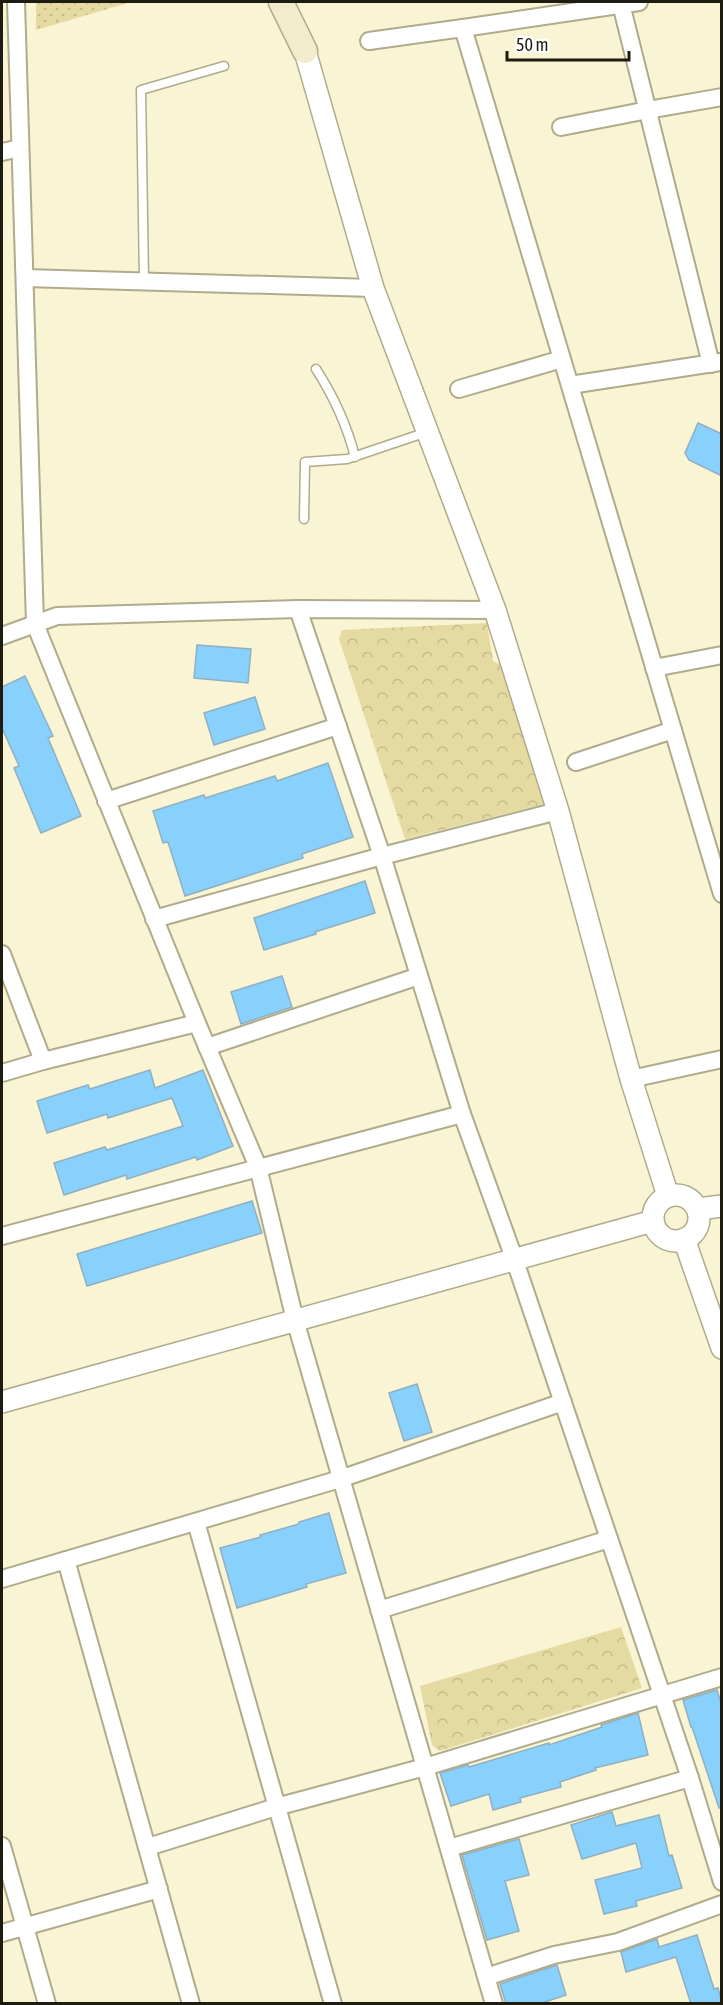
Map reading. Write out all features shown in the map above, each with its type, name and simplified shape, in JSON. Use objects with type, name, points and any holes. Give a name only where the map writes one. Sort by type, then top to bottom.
[{"type":"main road","points":[[281,2],[305,51]]},
{"type":"main road","points":[[299,2],[305,51]]},
{"type":"street","points":[[16,2],[35,624],[154,919],[258,1167],[295,1320],[494,2004]]},
{"type":"street","points":[[369,41],[639,2]]},
{"type":"street","points":[[570,385],[716,363],[621,4]]},
{"type":"street","points":[[463,28],[673,730],[715,847],[722,894]]},
{"type":"street","points":[[305,51],[373,288],[495,610],[558,811],[631,1079],[668,1196]]},
{"type":"street","points":[[561,127],[722,97]]},
{"type":"street","points":[[2,152],[20,148]]},
{"type":"street","points":[[25,278],[373,288]]},
{"type":"street","points":[[459,389],[562,359]]},
{"type":"street","points":[[298,609],[382,856],[462,1114],[563,1402],[690,1778],[722,1882]]},
{"type":"street","points":[[2,636],[57,616],[298,609],[495,610]]},
{"type":"street","points":[[654,668],[722,655]]},
{"type":"street","points":[[106,801],[338,726]]},
{"type":"street","points":[[576,762],[673,730]]},
{"type":"street","points":[[154,919],[382,856],[558,811]]},
{"type":"street","points":[[2,954],[43,1061]]},
{"type":"street","points":[[207,1047],[419,976]]},
{"type":"street","points":[[2,1073],[197,1023]]},
{"type":"street","points":[[631,1079],[722,1059]]},
{"type":"street","points":[[2,1236],[462,1114]]},
{"type":"street","points":[[682,1195],[694,1203],[698,1209],[699,1224],[695,1231],[684,1239],[664,1238],[655,1227],[653,1213],[656,1205],[668,1196],[682,1195]]},
{"type":"street","points":[[698,1209],[722,1206]]},
{"type":"street","points":[[2,1402],[653,1221]]},
{"type":"street","points":[[684,1239],[722,1348]]},
{"type":"street","points":[[2,1579],[340,1479],[563,1402]]},
{"type":"street","points":[[196,1521],[333,2004]]},
{"type":"street","points":[[379,1610],[609,1539]]},
{"type":"street","points":[[66,1560],[191,2004]]},
{"type":"street","points":[[148,1847],[276,1807],[425,1767],[722,1677]]},
{"type":"street","points":[[449,1848],[690,1778]]},
{"type":"street","points":[[2,1846],[47,2004]]},
{"type":"street","points":[[2,1933],[159,1889]]},
{"type":"street","points":[[486,1977],[554,1955],[618,1942],[722,1904]]},
{"type":"lane","points":[[144,281],[141,90],[224,66]]},
{"type":"lane","points":[[316,369],[336,403],[355,457]]},
{"type":"lane","points":[[304,519],[305,462],[338,461],[355,457],[427,432]]},
{"type":"green space","points":[[36,2],[131,2],[36,30]]},
{"type":"green space","points":[[487,623],[493,661],[505,667],[545,804],[405,839],[339,639],[342,630]]},
{"type":"green space","points":[[621,1627],[642,1688],[440,1751],[432,1745],[420,1686]]},
{"type":"building","points":[[698,423],[722,434],[722,476],[689,460],[685,453]]},
{"type":"building","points":[[197,645],[251,649],[248,683],[194,678]]},
{"type":"building","points":[[25,676],[53,736],[48,738],[81,816],[41,833],[14,768],[19,766],[2,728],[2,687]]},
{"type":"building","points":[[255,697],[265,729],[214,745],[204,713]]},
{"type":"building","points":[[328,763],[353,837],[302,854],[303,858],[185,896],[168,842],[163,843],[153,811],[204,795],[205,798],[275,776],[277,781]]},
{"type":"building","points":[[365,881],[375,913],[264,950],[254,918]]},
{"type":"building","points":[[282,976],[292,1007],[241,1024],[231,992]]},
{"type":"building","points":[[150,1070],[155,1088],[203,1070],[233,1146],[197,1160],[196,1157],[127,1179],[126,1175],[64,1195],[54,1163],[105,1147],[107,1150],[183,1126],[172,1098],[108,1118],[107,1114],[47,1133],[37,1101],[88,1085],[90,1089]]},
{"type":"building","points":[[252,1201],[262,1233],[87,1286],[77,1254]]},
{"type":"building","points":[[417,1384],[432,1432],[404,1441],[389,1393]]},
{"type":"building","points":[[329,1513],[346,1573],[237,1608],[220,1548],[261,1537],[260,1535]]},
{"type":"building","points":[[717,1690],[722,1706],[722,1808],[719,1808],[683,1700]]},
{"type":"building","points":[[638,1713],[648,1755],[595,1768],[596,1770],[560,1782],[561,1787],[520,1798],[521,1802],[493,1810],[489,1794],[451,1806],[440,1773],[468,1765],[469,1767],[549,1743],[549,1745]]},
{"type":"building","points":[[612,1812],[616,1826],[659,1815],[669,1856],[672,1855],[682,1888],[636,1901],[637,1906],[604,1914],[595,1880],[642,1868],[636,1843],[582,1859],[571,1825]]},
{"type":"building","points":[[519,1839],[529,1875],[505,1881],[519,1931],[487,1940],[462,1855]]},
{"type":"building","points":[[697,1935],[714,1989],[718,1988],[722,2004],[691,2004],[676,1957],[626,1972],[621,1952],[657,1939],[659,1947]]},
{"type":"building","points":[[557,1965],[566,1995],[539,2004],[506,2004],[500,1984]]}]
